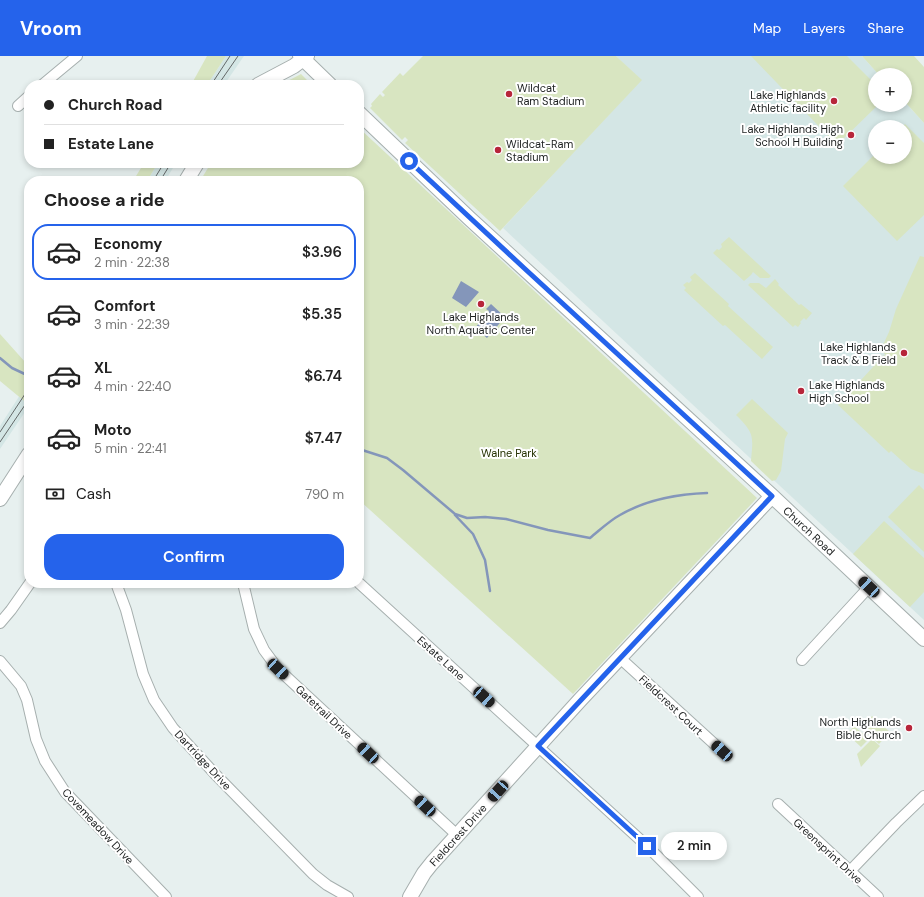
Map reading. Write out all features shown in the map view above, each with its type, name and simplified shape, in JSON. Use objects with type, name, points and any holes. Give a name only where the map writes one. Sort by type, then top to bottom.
[{"type":"street","points":[[48,80],[77,56]]},
{"type":"street","points":[[266,80],[303,57],[325,80]]},
{"type":"street","points":[[18,106],[24,101]]},
{"type":"street","name":"Church Road","points":[[364,118],[469,218],[772,496],[924,639]]},
{"type":"street","points":[[0,499],[24,462]]},
{"type":"street","name":"Fieldcrest Drive","points":[[410,897],[424,873],[457,835],[538,746],[772,496]]},
{"type":"street","points":[[802,660],[869,587]]},
{"type":"street","points":[[0,623],[26,588]]},
{"type":"street","name":"Dartridge Drive","points":[[118,588],[126,610],[143,674],[154,700],[173,728],[215,774],[313,874],[327,885],[348,897]]},
{"type":"street","name":"Gatetrail Drive","points":[[244,588],[254,630],[264,650],[278,669],[457,835]]},
{"type":"street","name":"Estate Lane","points":[[364,588],[647,846],[698,897]]},
{"type":"street","name":"Fieldcrest Court","points":[[620,658],[722,751]]},
{"type":"street","name":"Covemeadow Drive","points":[[0,661],[21,686],[36,740],[45,761],[64,792],[166,897]]},
{"type":"street","points":[[850,871],[924,796]]},
{"type":"street","name":"Greensprint Drive","points":[[778,804],[878,897]]},
{"type":"shaded area","points":[[226,56],[244,56],[227,80],[210,80]]},
{"type":"shaded area","name":"Lake Highlands High School","points":[[616,56],[862,56],[873,68],[868,68],[868,112],[912,112],[912,110],[924,123],[924,620],[503,228],[641,80]]},
{"type":"shaded area","points":[[155,168],[173,168],[168,176],[150,176]]},
{"type":"shaded area","points":[[24,389],[24,413],[0,449],[0,426]]},
{"type":"green space","points":[[207,56],[226,56],[210,80],[194,80]]},
{"type":"green space","name":"Wildcat-Ram Stadium","points":[[423,56],[616,56],[642,80],[500,231],[405,143],[408,140],[405,137],[402,140],[370,108],[372,106],[371,104],[380,94],[383,97],[385,95],[382,92],[400,73],[403,76]]},
{"type":"green space","name":"Lake Highlands Athletic facility","points":[[751,56],[847,56],[868,77],[868,112],[871,112],[837,145]]},
{"type":"green space","points":[[862,56],[914,56],[924,67],[924,123],[912,110],[912,68],[873,68]]},
{"type":"green space","points":[[301,74],[307,80],[290,80]]},
{"type":"green space","points":[[912,131],[924,143],[924,215],[897,241],[843,186],[868,161],[868,164],[912,164]]},
{"type":"green space","name":"Walne Park","points":[[364,133],[757,498],[573,694],[364,505],[364,176],[203,176],[208,168],[364,168]]},
{"type":"green space","points":[[141,168],[155,168],[150,176],[136,176]]},
{"type":"green space","points":[[729,237],[771,276],[769,278],[760,278],[753,272],[744,281],[713,253],[722,247],[721,244]]},
{"type":"green space","name":"Lake Highlands Track & B Field","points":[[920,256],[924,257],[924,474],[911,469],[891,451],[889,453],[838,405],[884,355],[886,356],[881,349],[889,332],[896,309]]},
{"type":"green space","points":[[695,273],[729,304],[728,306],[773,347],[762,359],[684,290],[686,288],[683,285],[692,280],[690,277]]},
{"type":"green space","points":[[775,279],[779,284],[778,285],[799,305],[801,304],[812,313],[806,320],[804,318],[800,322],[801,323],[798,327],[795,325],[793,327],[748,285],[750,283],[759,283],[766,288]]},
{"type":"green space","points":[[0,334],[24,361],[24,401],[0,381]]},
{"type":"green space","points":[[752,399],[788,433],[785,439],[781,471],[776,480],[772,481],[751,461],[752,440],[750,431],[736,415]]},
{"type":"green space","points":[[919,485],[924,490],[924,552],[888,517]]},
{"type":"green space","points":[[884,521],[924,558],[924,592],[910,607],[853,554]]},
{"type":"green space","points":[[872,716],[890,732],[879,744],[861,728]]},
{"type":"green space","points":[[854,726],[869,739],[861,747],[847,734]]},
{"type":"green space","points":[[872,739],[880,746],[861,767],[857,754]]},
{"type":"water","points":[[461,281],[479,292],[466,307],[452,298]]},
{"type":"water","points":[[491,304],[505,317],[487,338],[475,328],[489,311],[486,309]]},
{"type":"waterway","points":[[0,358],[12,368],[24,374]]},
{"type":"waterway","points":[[364,451],[387,458],[455,514],[467,518],[485,517],[506,519],[548,530],[590,538],[616,517],[640,505],[673,496],[707,493]]},
{"type":"waterway","points":[[455,515],[473,534],[485,560],[490,591]]},
{"type":"tram line","points":[[214,80],[230,56]]},
{"type":"tram line","points":[[221,80],[238,56]]},
{"type":"tram line","points":[[156,176],[161,168]]},
{"type":"tram line","points":[[163,176],[168,168]]},
{"type":"tram line","points":[[0,432],[24,396]]},
{"type":"tram line","points":[[0,442],[24,406]]},
{"type":"place","name":"Wildcat Ram Stadium","points":[[509,94]]},
{"type":"place","name":"Lake Highlands Athletic facility","points":[[834,101]]},
{"type":"place","name":"Lake Highlands High School H Building","points":[[851,135]]},
{"type":"place","name":"Wildcat-Ram Stadium","points":[[498,150]]},
{"type":"place","name":"Lake Highlands North Aquatic Center","points":[[481,304]]},
{"type":"place","name":"Lake Highlands Track & B Field","points":[[904,353]]},
{"type":"place","name":"Lake Highlands High School","points":[[801,391]]},
{"type":"place","name":"North Highlands Bible Church","points":[[909,728]]},
{"type":"route","points":[[409,161],[772,496],[538,746],[647,846]]}]
